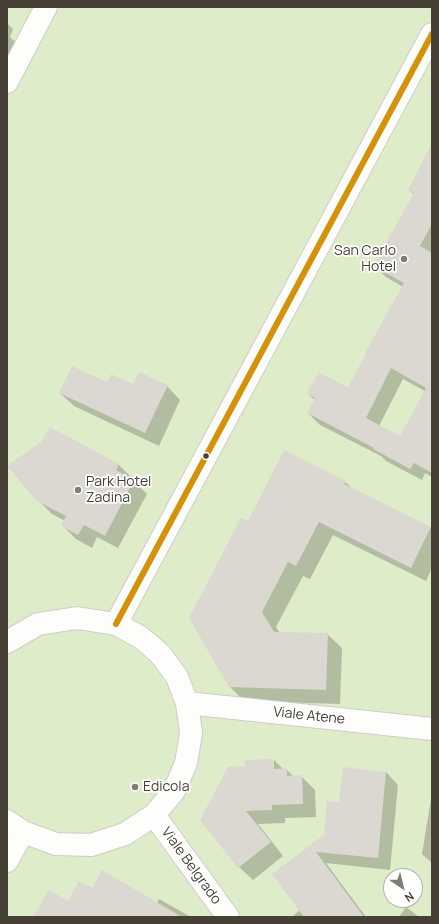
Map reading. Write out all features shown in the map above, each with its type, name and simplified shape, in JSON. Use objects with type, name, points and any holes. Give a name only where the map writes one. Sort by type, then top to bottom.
[{"type":"street","points":[[7,82],[46,7]]},
{"type":"street","points":[[116,624],[432,34]]},
{"type":"street","points":[[7,642],[38,624],[77,618],[116,624],[140,637],[161,655],[177,677],[187,703],[191,733],[186,763],[174,791],[154,814],[125,834],[91,844],[56,844],[15,826],[7,861]]},
{"type":"street","name":"Viale Atene","points":[[187,703],[432,729]]},
{"type":"street","name":"Viale Belgrado","points":[[154,814],[228,917]]},
{"type":"green space","points":[[7,7],[432,7],[432,917],[7,917]]},
{"type":"building","points":[[432,143],[432,224],[420,246],[432,253],[432,473],[414,463],[410,469],[373,449],[374,448],[307,413],[315,398],[307,394],[318,372],[348,387],[404,283],[373,266],[414,193],[408,190]],"holes":[[[391,368],[426,388],[400,436],[366,418]]]},
{"type":"building","points":[[72,366],[107,382],[111,374],[133,384],[139,372],[168,385],[145,433],[59,393]]},
{"type":"building","name":"Park Hotel Zadina","points":[[50,427],[119,464],[116,470],[134,480],[105,536],[84,525],[78,535],[61,526],[66,516],[37,501],[7,466],[41,442]]},
{"type":"building","points":[[284,450],[346,481],[344,484],[431,527],[411,568],[319,522],[296,566],[288,562],[262,612],[274,632],[328,633],[326,690],[229,687],[189,618],[241,518],[248,521]]},
{"type":"building","points":[[274,759],[274,769],[287,768],[287,776],[302,775],[303,804],[272,805],[272,810],[246,811],[271,842],[238,868],[200,820],[228,767],[245,766],[245,760]]},
{"type":"building","points":[[343,767],[386,772],[378,858],[316,852],[364,917],[304,917],[272,874],[324,835],[327,801],[339,802]]},
{"type":"building","points":[[102,870],[182,917],[33,917],[49,890],[68,901],[79,881],[92,888]]},
{"type":"transit line","points":[[116,624],[432,34]]},
{"type":"place","name":"San Carlo Hotel","points":[[404,259]]},
{"type":"place","name":"Park Hotel Zadina","points":[[78,490]]},
{"type":"place","name":"Edicola","points":[[135,787]]}]
